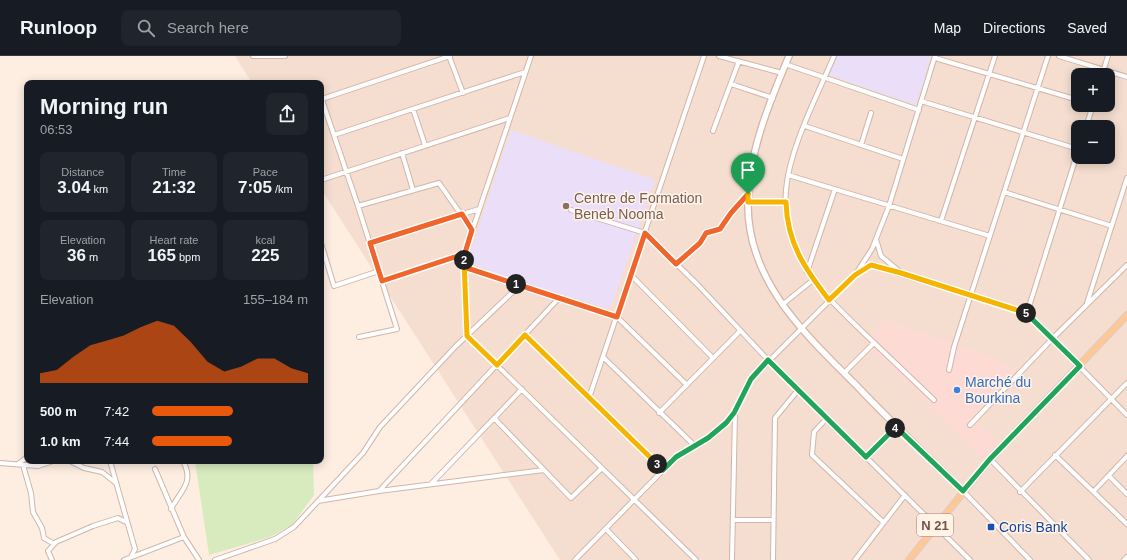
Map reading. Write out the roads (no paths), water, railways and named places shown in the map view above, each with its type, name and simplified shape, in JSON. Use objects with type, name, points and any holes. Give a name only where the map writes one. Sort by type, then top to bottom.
[{"type":"main road","name":"N 21","points":[[909,560],[936,524],[990,459],[1127,315]]},
{"type":"street","points":[[253,56],[285,56]]},
{"type":"street","points":[[324,97],[450,56],[463,93]]},
{"type":"street","points":[[530,56],[464,254],[467,336],[696,560]]},
{"type":"street","points":[[590,398],[704,56]]},
{"type":"street","points":[[719,56],[782,73]]},
{"type":"street","points":[[789,56],[756,147],[748,194],[754,247],[768,282],[782,305],[800,329],[896,427],[963,491],[1030,560]]},
{"type":"street","points":[[834,56],[795,150],[788,175],[786,202],[789,228],[793,242],[807,272],[829,300],[934,400]]},
{"type":"street","points":[[941,221],[994,56]]},
{"type":"street","points":[[949,370],[954,347],[1048,56]]},
{"type":"street","points":[[1059,56],[1098,68]]},
{"type":"street","points":[[1105,68],[1108,56]]},
{"type":"street","points":[[575,560],[676,457],[708,438],[734,413],[751,379],[768,360],[855,275],[866,261],[889,206],[935,57],[1071,98]]},
{"type":"street","points":[[713,131],[739,61]]},
{"type":"street","points":[[785,64],[919,110]]},
{"type":"street","points":[[334,135],[525,72]]},
{"type":"street","points":[[1115,73],[1127,77]]},
{"type":"street","points":[[730,84],[773,98]]},
{"type":"street","points":[[921,102],[1071,148]]},
{"type":"street","points":[[324,107],[358,206],[397,329],[358,337]]},
{"type":"street","points":[[413,109],[425,145]]},
{"type":"street","points":[[861,144],[871,113]]},
{"type":"street","points":[[324,179],[510,118]]},
{"type":"street","points":[[805,126],[903,159]]},
{"type":"street","points":[[402,153],[413,190]]},
{"type":"street","points":[[1027,313],[1074,164]]},
{"type":"street","points":[[788,175],[990,236]]},
{"type":"street","points":[[1086,305],[1127,178]]},
{"type":"street","points":[[358,206],[439,183],[472,230]]},
{"type":"street","points":[[807,272],[835,189]]},
{"type":"street","points":[[1004,192],[1112,226]]},
{"type":"street","points":[[676,264],[700,243],[706,233],[720,229],[731,213],[748,194]]},
{"type":"street","points":[[748,202],[786,202]]},
{"type":"street","points":[[370,243],[479,209]]},
{"type":"street","points":[[571,210],[645,233],[698,285],[768,360],[936,524],[968,559]]},
{"type":"street","points":[[876,239],[881,256],[901,273]]},
{"type":"street","points":[[324,253],[334,286],[379,271]]},
{"type":"street","points":[[382,281],[464,254]]},
{"type":"street","points":[[855,275],[871,265],[1027,313],[1127,415]]},
{"type":"street","points":[[970,424],[1052,339],[1127,265]]},
{"type":"street","points":[[464,267],[617,317],[687,385]]},
{"type":"street","points":[[631,275],[713,358]]},
{"type":"street","points":[[782,305],[813,280]]},
{"type":"street","points":[[215,560],[275,539],[294,527],[363,453],[380,427],[467,336],[520,285]]},
{"type":"street","points":[[379,491],[559,298]]},
{"type":"street","points":[[659,413],[740,331]]},
{"type":"street","points":[[525,335],[663,470]]},
{"type":"street","points":[[844,373],[874,343]]},
{"type":"street","points":[[603,357],[694,446]]},
{"type":"street","points":[[1020,492],[1127,383]]},
{"type":"street","points":[[431,484],[522,389]]},
{"type":"street","points":[[773,560],[772,520],[775,418],[798,390]]},
{"type":"street","points":[[732,560],[734,413]]},
{"type":"street","points":[[494,418],[571,498],[602,468]]},
{"type":"street","points":[[827,418],[814,432],[812,456],[883,522]]},
{"type":"street","points":[[866,457],[896,427]]},
{"type":"street","points":[[1055,455],[1127,524]]},
{"type":"street","points":[[1094,491],[1127,456]]},
{"type":"street","points":[[990,459],[1020,492],[1089,560]]},
{"type":"street","points":[[20,465],[24,460]]},
{"type":"street","points":[[0,464],[38,466],[44,464]]},
{"type":"street","points":[[76,464],[84,468],[102,472],[116,483]]},
{"type":"street","points":[[111,464],[134,549],[131,557]]},
{"type":"street","points":[[171,509],[181,496],[187,481],[188,469],[185,464]]},
{"type":"street","points":[[20,465],[31,492],[33,512],[42,528],[44,538],[54,544]]},
{"type":"street","points":[[155,469],[184,537],[199,560]]},
{"type":"street","points":[[317,502],[379,491],[544,470]]},
{"type":"street","points":[[1109,476],[1127,494]]},
{"type":"street","points":[[855,560],[905,495]]},
{"type":"street","points":[[52,560],[48,551],[54,544],[93,526],[118,518],[126,522]]},
{"type":"street","points":[[733,520],[772,520]]},
{"type":"street","points":[[606,529],[636,560]]},
{"type":"street","points":[[124,560],[184,537]]},
{"type":"street","points":[[1124,560],[1127,557]]},
{"type":"place","name":"Centre de Formation Beneb Nooma","points":[[566,206]]},
{"type":"place","name":"Marché du Bourkina","points":[[957,390]]},
{"type":"place","name":"Coris Bank","points":[[991,527]]}]
